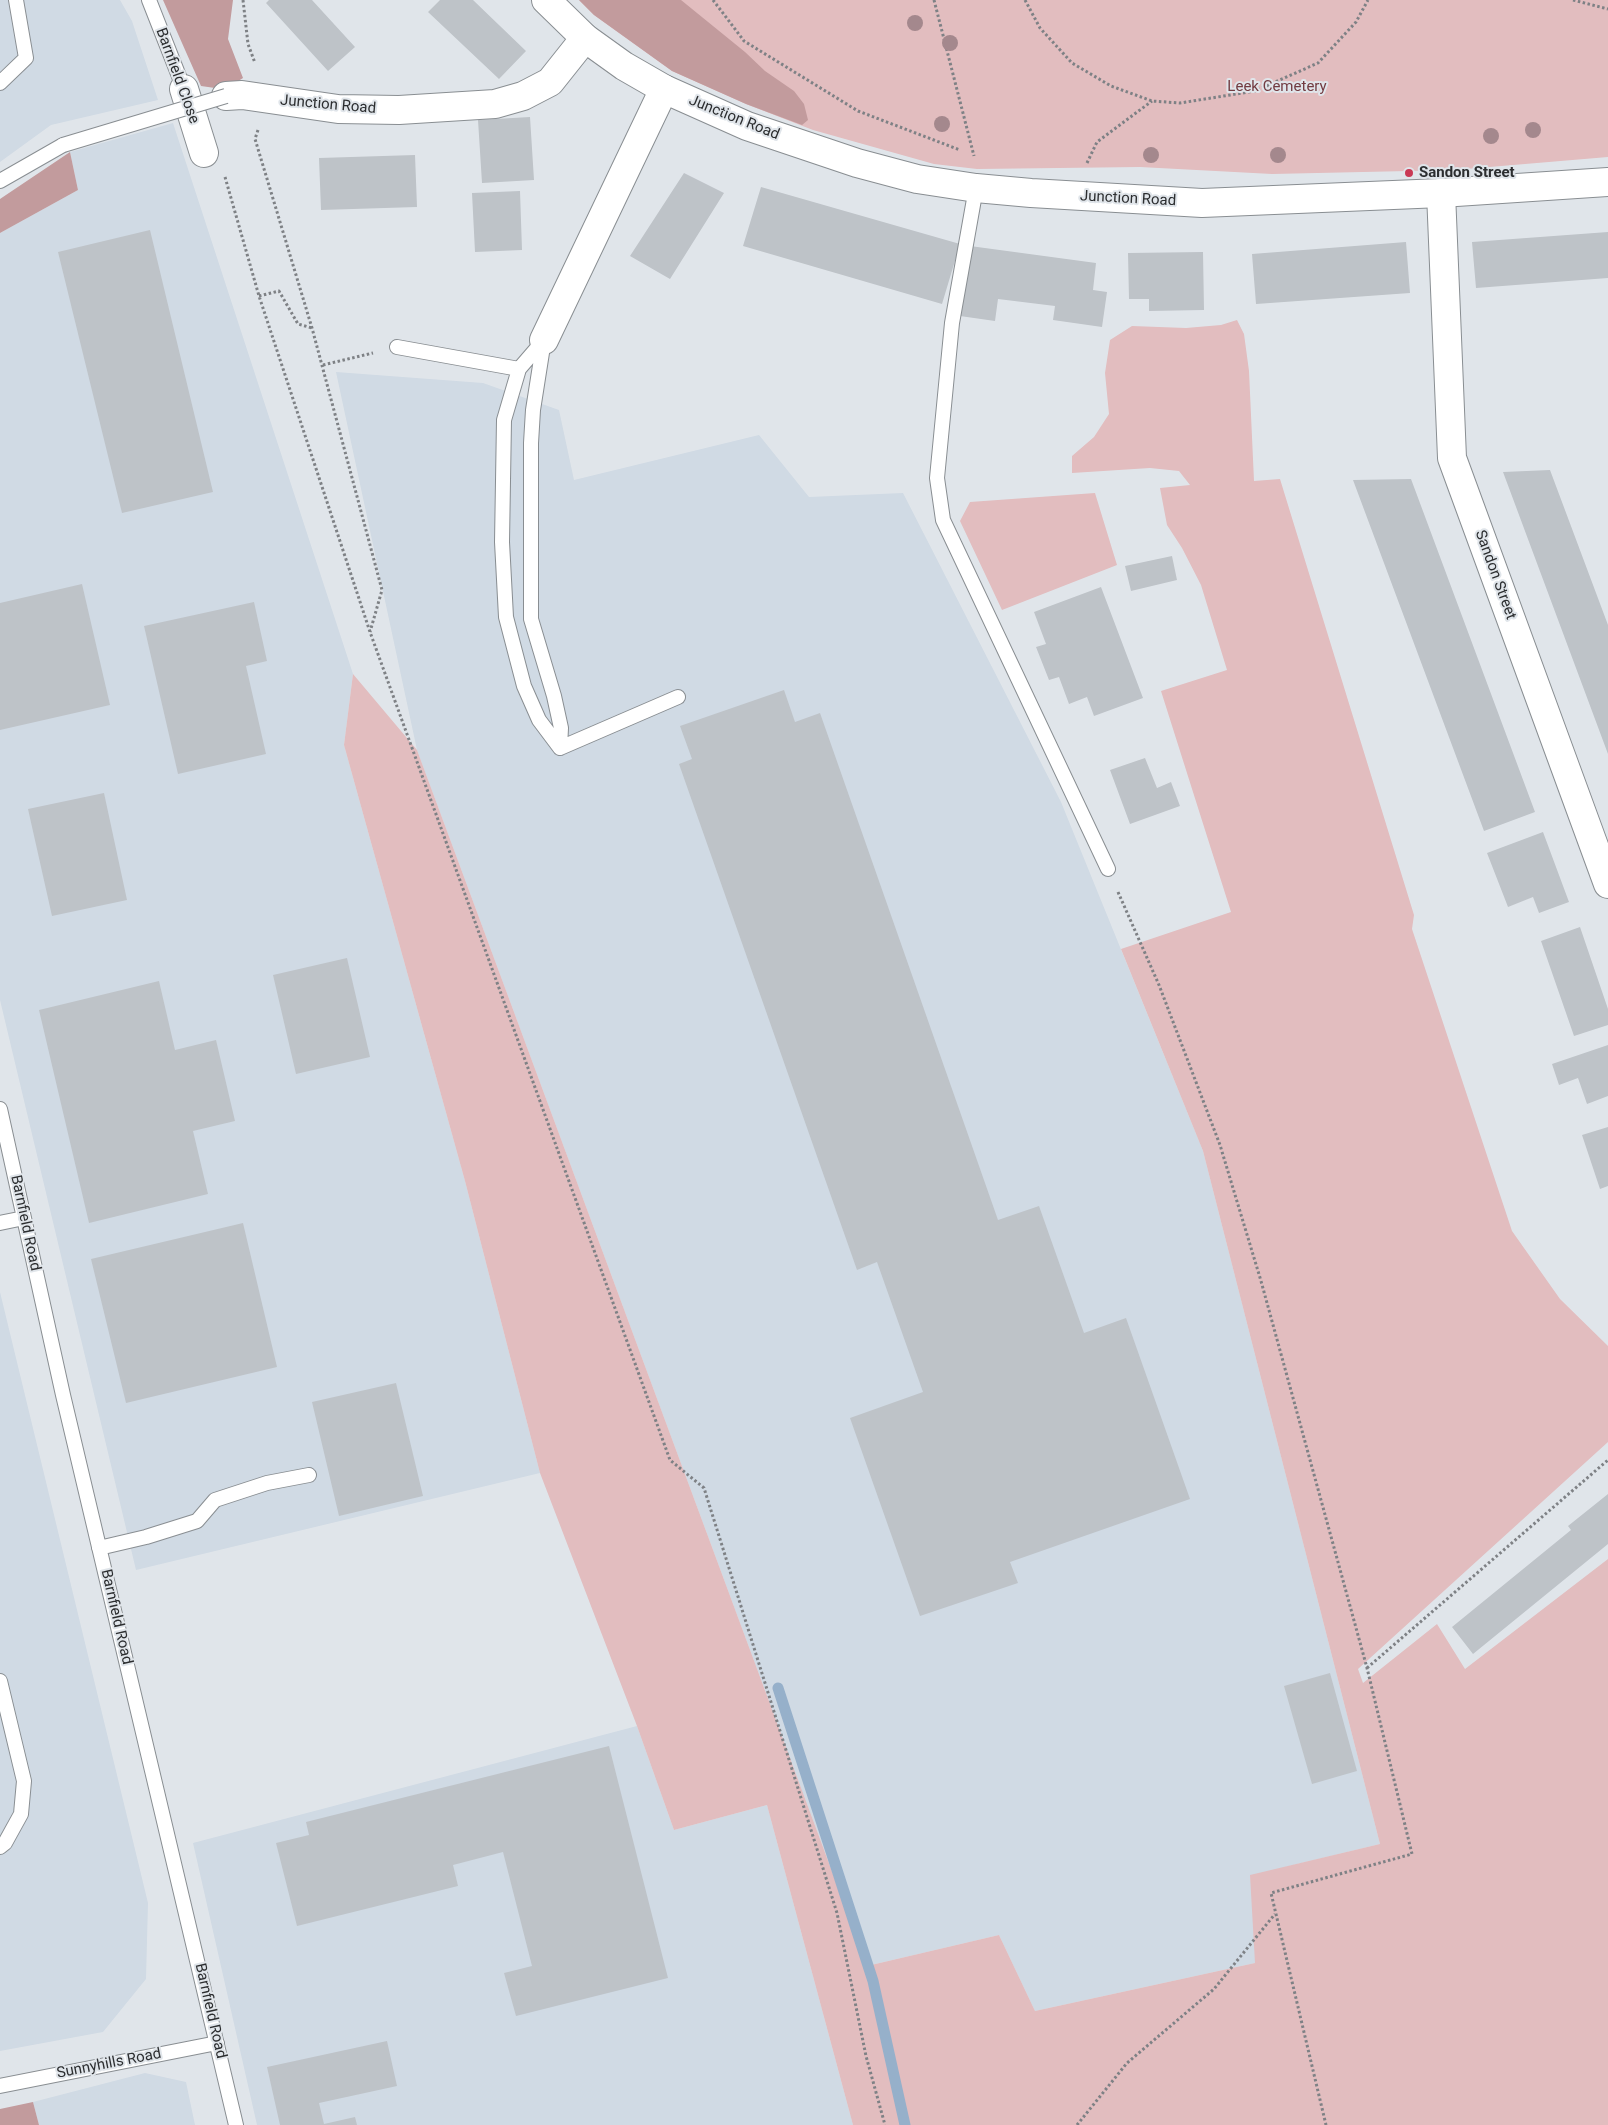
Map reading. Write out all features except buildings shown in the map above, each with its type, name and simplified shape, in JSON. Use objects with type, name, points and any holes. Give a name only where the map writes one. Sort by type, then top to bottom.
[{"type":"street","name":"Junction Road","points":[[546,0],[585,38],[624,66],[664,89],[747,126],[857,163],[917,179],[976,188],[1083,198],[1202,202],[1442,193],[1608,182]]},
{"type":"street","name":"Junction Road","points":[[226,96],[242,94],[267,100],[338,109],[390,110],[495,104],[523,96],[550,82],[585,38]]},
{"type":"street","name":"Barnfield Close","points":[[184,89],[204,153]]},
{"type":"street","points":[[544,340],[664,89]]},
{"type":"street","name":"Sandon Street","points":[[1442,193],[1452,458],[1608,884]]},
{"type":"lane","points":[[0,83],[26,58],[16,0]]},
{"type":"lane","name":"Barnfield Close","points":[[149,0],[184,89]]},
{"type":"lane","points":[[0,180],[63,146],[158,115],[226,96]]},
{"type":"lane","points":[[976,188],[951,333],[937,478],[943,520],[1108,869]]},
{"type":"lane","points":[[544,340],[519,369],[504,420],[502,532],[506,616],[524,686],[539,720],[560,748]]},
{"type":"lane","points":[[544,340],[533,410],[531,443],[531,619],[554,696],[560,728],[560,748]]},
{"type":"lane","points":[[397,347],[519,369]]},
{"type":"lane","points":[[560,748],[678,697]]},
{"type":"lane","name":"Barnfield Road","points":[[0,1109],[99,1548],[236,2125]]},
{"type":"lane","points":[[0,1223],[24,1218]]},
{"type":"lane","points":[[99,1548],[146,1537],[197,1521],[215,1500],[267,1483],[309,1475]]},
{"type":"lane","points":[[0,1681],[24,1781],[21,1814],[0,1847]]},
{"type":"lane","name":"Sunnyhills Road","points":[[0,2086],[217,2043]]},
{"type":"path","points":[[243,0],[248,44],[267,100],[255,139],[323,365],[348,468],[382,590],[370,632]]},
{"type":"path","points":[[713,0],[744,41],[858,110],[974,156]]},
{"type":"path","points":[[934,0],[977,169],[976,188]]},
{"type":"path","points":[[1025,0],[1040,28],[1072,63],[1111,86],[1152,101],[1180,103],[1255,92],[1318,63],[1356,22],[1368,0]]},
{"type":"path","points":[[1573,0],[1608,9]]},
{"type":"path","points":[[1083,198],[1084,168],[1097,142],[1152,101]]},
{"type":"path","points":[[224,174],[259,296],[370,632],[670,1460],[704,1488],[837,1913],[866,2056],[885,2125]]},
{"type":"path","points":[[259,296],[279,292],[298,324],[312,328]]},
{"type":"path","points":[[323,365],[397,347]]},
{"type":"path","points":[[1108,869],[1159,985],[1220,1145],[1261,1281],[1367,1668],[1412,1854],[1271,1893],[1326,2125]]},
{"type":"path","points":[[1367,1668],[1608,1460]]},
{"type":"path","points":[[1076,2125],[1127,2063],[1214,1989],[1275,1914]]},
{"type":"shaded area","points":[[0,0],[120,0],[132,21],[158,100],[51,125],[0,162]]},
{"type":"shaded area","points":[[163,0],[233,0],[228,39],[243,78],[232,85],[215,88],[201,86]]},
{"type":"shaded area","points":[[579,0],[681,0],[745,52],[765,71],[794,91],[804,104],[808,120],[802,125],[746,104],[672,71],[594,15]]},
{"type":"shaded area","points":[[173,123],[353,674],[344,745],[465,1181],[540,1473],[136,1570],[0,1000],[0,233],[78,190],[70,152]]},
{"type":"shaded area","points":[[70,152],[78,190],[0,233],[0,199]]},
{"type":"shaded area","points":[[336,372],[483,383],[559,410],[574,480],[759,435],[809,497],[903,493],[1061,802],[1203,1151],[1380,1844],[1285,1867],[1255,1963],[1035,2011],[999,1935],[867,1966],[417,750]]},
{"type":"shaded area","points":[[0,1292],[148,1903],[146,1979],[103,2032],[0,2051]]},
{"type":"shaded area","points":[[637,1726],[674,1830],[767,1805],[853,2125],[257,2125],[193,1843]]},
{"type":"shaded area","points":[[145,2073],[186,2082],[195,2125],[39,2125],[33,2102]]},
{"type":"shaded area","points":[[33,2102],[39,2125],[0,2125],[0,2109]]},
{"type":"green space","name":"Leek Cemetery","points":[[579,0],[1608,0],[1608,157],[1454,170],[1272,174],[1140,167],[977,169],[934,164],[813,130],[746,104],[672,71],[594,15]]},
{"type":"green space","points":[[1237,320],[1244,334],[1249,371],[1254,481],[1280,479],[1414,915],[1412,929],[1512,1231],[1560,1299],[1608,1346],[1608,1442],[1358,1669],[1363,1683],[1437,1624],[1465,1669],[1608,1559],[1608,2125],[853,2125],[767,1805],[674,1830],[637,1726],[540,1473],[465,1181],[344,745],[353,674],[417,750],[867,1966],[999,1935],[1035,2011],[1255,1963],[1250,1875],[1380,1844],[1203,1151],[1121,949],[1231,912],[1161,691],[1227,670],[1201,585],[1182,548],[1167,525],[1160,488],[1190,485],[1179,471],[1150,468],[1072,473],[1072,456],[1094,437],[1109,414],[1105,373],[1110,340],[1132,326],[1186,328],[1221,325]]},
{"type":"green space","points":[[1095,493],[1117,565],[1002,610],[960,521],[970,502]]},
{"type":"waterway","points":[[778,1688],[873,1981],[905,2125]]},
{"type":"place","name":"Sandon Street","points":[[1409,173]]}]
